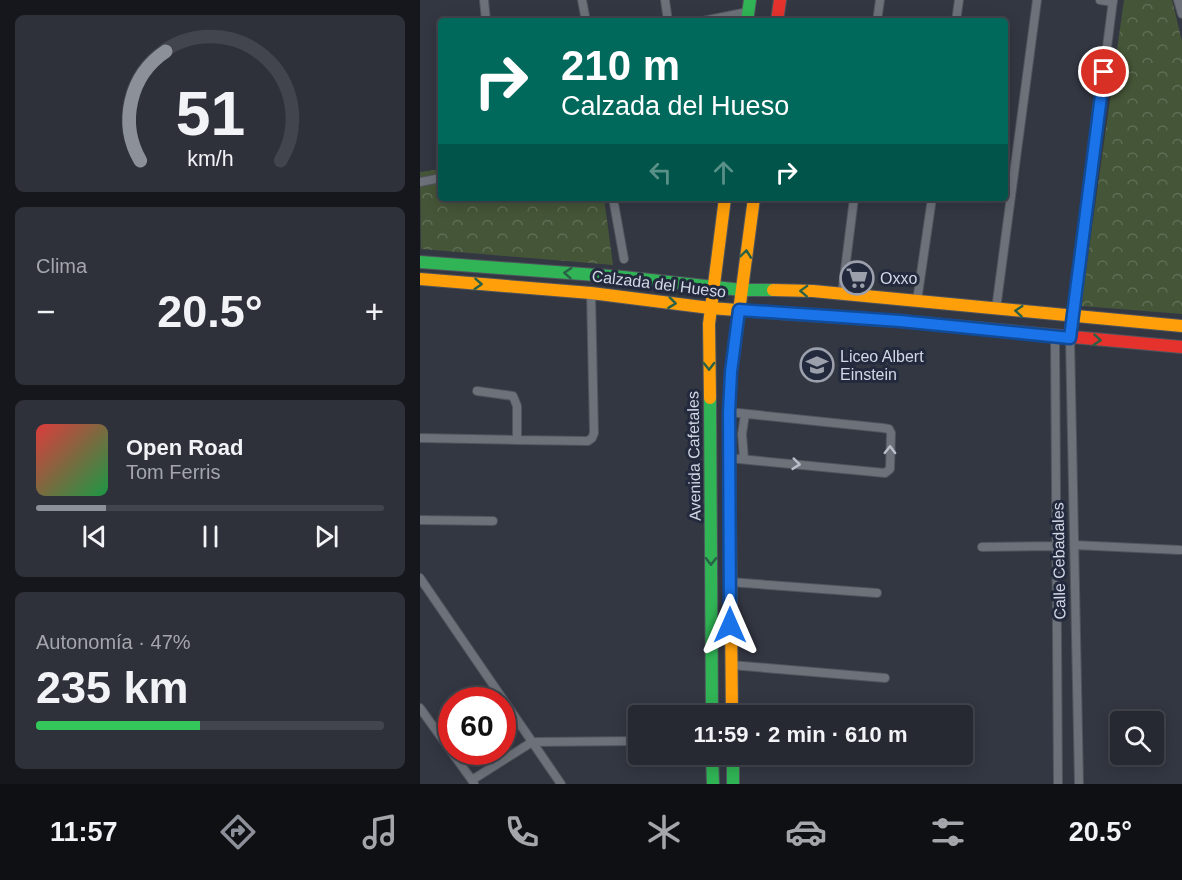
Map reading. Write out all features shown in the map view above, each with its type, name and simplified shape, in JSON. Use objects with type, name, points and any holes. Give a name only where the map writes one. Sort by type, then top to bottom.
[{"type":"main road","points":[[777,18],[780,0]]},
{"type":"main road","name":"Avenida Cafetales","points":[[712,705],[709,324],[724,201]]},
{"type":"main road","points":[[732,705],[730,582],[737,459],[737,413],[731,372],[754,201]]},
{"type":"main road","name":"Calzada del Hueso","points":[[420,262],[623,277],[742,290],[842,294],[1182,326]]},
{"type":"main road","name":"Calzada del Hueso","points":[[420,279],[591,292],[711,308],[900,321],[1182,347]]},
{"type":"main road","points":[[712,765],[713,784]]},
{"type":"main road","points":[[733,765],[733,784]]},
{"type":"street","points":[[484,0],[486,18]]},
{"type":"street","points":[[582,0],[585,18]]},
{"type":"street","points":[[665,0],[668,18]]},
{"type":"street","points":[[877,18],[880,0]]},
{"type":"street","points":[[956,18],[959,0]]},
{"type":"street","points":[[996,309],[1037,0]]},
{"type":"street","points":[[1100,0],[1113,1]]},
{"type":"street","points":[[1178,0],[1182,14]]},
{"type":"street","name":"Calle Cebadales","points":[[1079,784],[1070,338],[1113,1]]},
{"type":"street","points":[[717,18],[749,11]]},
{"type":"street","points":[[420,182],[438,179]]},
{"type":"street","points":[[614,201],[624,258]]},
{"type":"street","points":[[842,294],[854,201]]},
{"type":"street","points":[[917,301],[932,201]]},
{"type":"street","points":[[420,438],[588,441],[592,438],[594,433],[591,292]]},
{"type":"street","points":[[1056,336],[1058,784]]},
{"type":"street","points":[[477,391],[513,396],[518,406],[517,440]]},
{"type":"street","points":[[1056,395],[1071,395]]},
{"type":"street","points":[[737,413],[889,429],[890,469],[885,473],[737,459]]},
{"type":"street","points":[[420,520],[493,521]]},
{"type":"street","points":[[1074,545],[1180,550]]},
{"type":"street","points":[[982,548],[1058,546]]},
{"type":"street","points":[[420,579],[561,784]]},
{"type":"street","points":[[730,582],[877,593]]},
{"type":"street","points":[[731,665],[885,678]]},
{"type":"street","points":[[420,708],[473,782],[532,742],[628,741]]},
{"type":"green space","points":[[1124,0],[1172,0],[1182,41],[1182,314],[1081,306]]},
{"type":"green space","points":[[438,169],[438,201],[604,201],[613,265],[421,249],[420,172]]},
{"type":"traffic: fast","points":[[747,18],[750,0]]},
{"type":"traffic: fast","points":[[420,262],[623,277],[742,290],[773,290]]},
{"type":"traffic: fast","points":[[710,398],[712,705]]},
{"type":"traffic: fast","points":[[712,765],[713,784]]},
{"type":"traffic: fast","points":[[733,765],[733,784]]},
{"type":"traffic: slow","points":[[710,398],[709,324],[725,201]]},
{"type":"traffic: slow","points":[[732,705],[729,412],[731,372],[754,201]]},
{"type":"traffic: slow","points":[[420,279],[591,293],[710,308],[778,313]]},
{"type":"traffic: slow","points":[[773,290],[813,291],[1182,326]]},
{"type":"traffic: jam","points":[[777,18],[780,0]]},
{"type":"traffic: jam","points":[[778,313],[900,321],[1182,347]]},
{"type":"place","name":"Oxxo","points":[[857,278]]},
{"type":"place","name":"Liceo Albert Einstein","points":[[817,365]]},
{"type":"route","points":[[730,625],[729,412],[731,372],[739,310],[900,321],[1070,338],[1104,72]]}]
